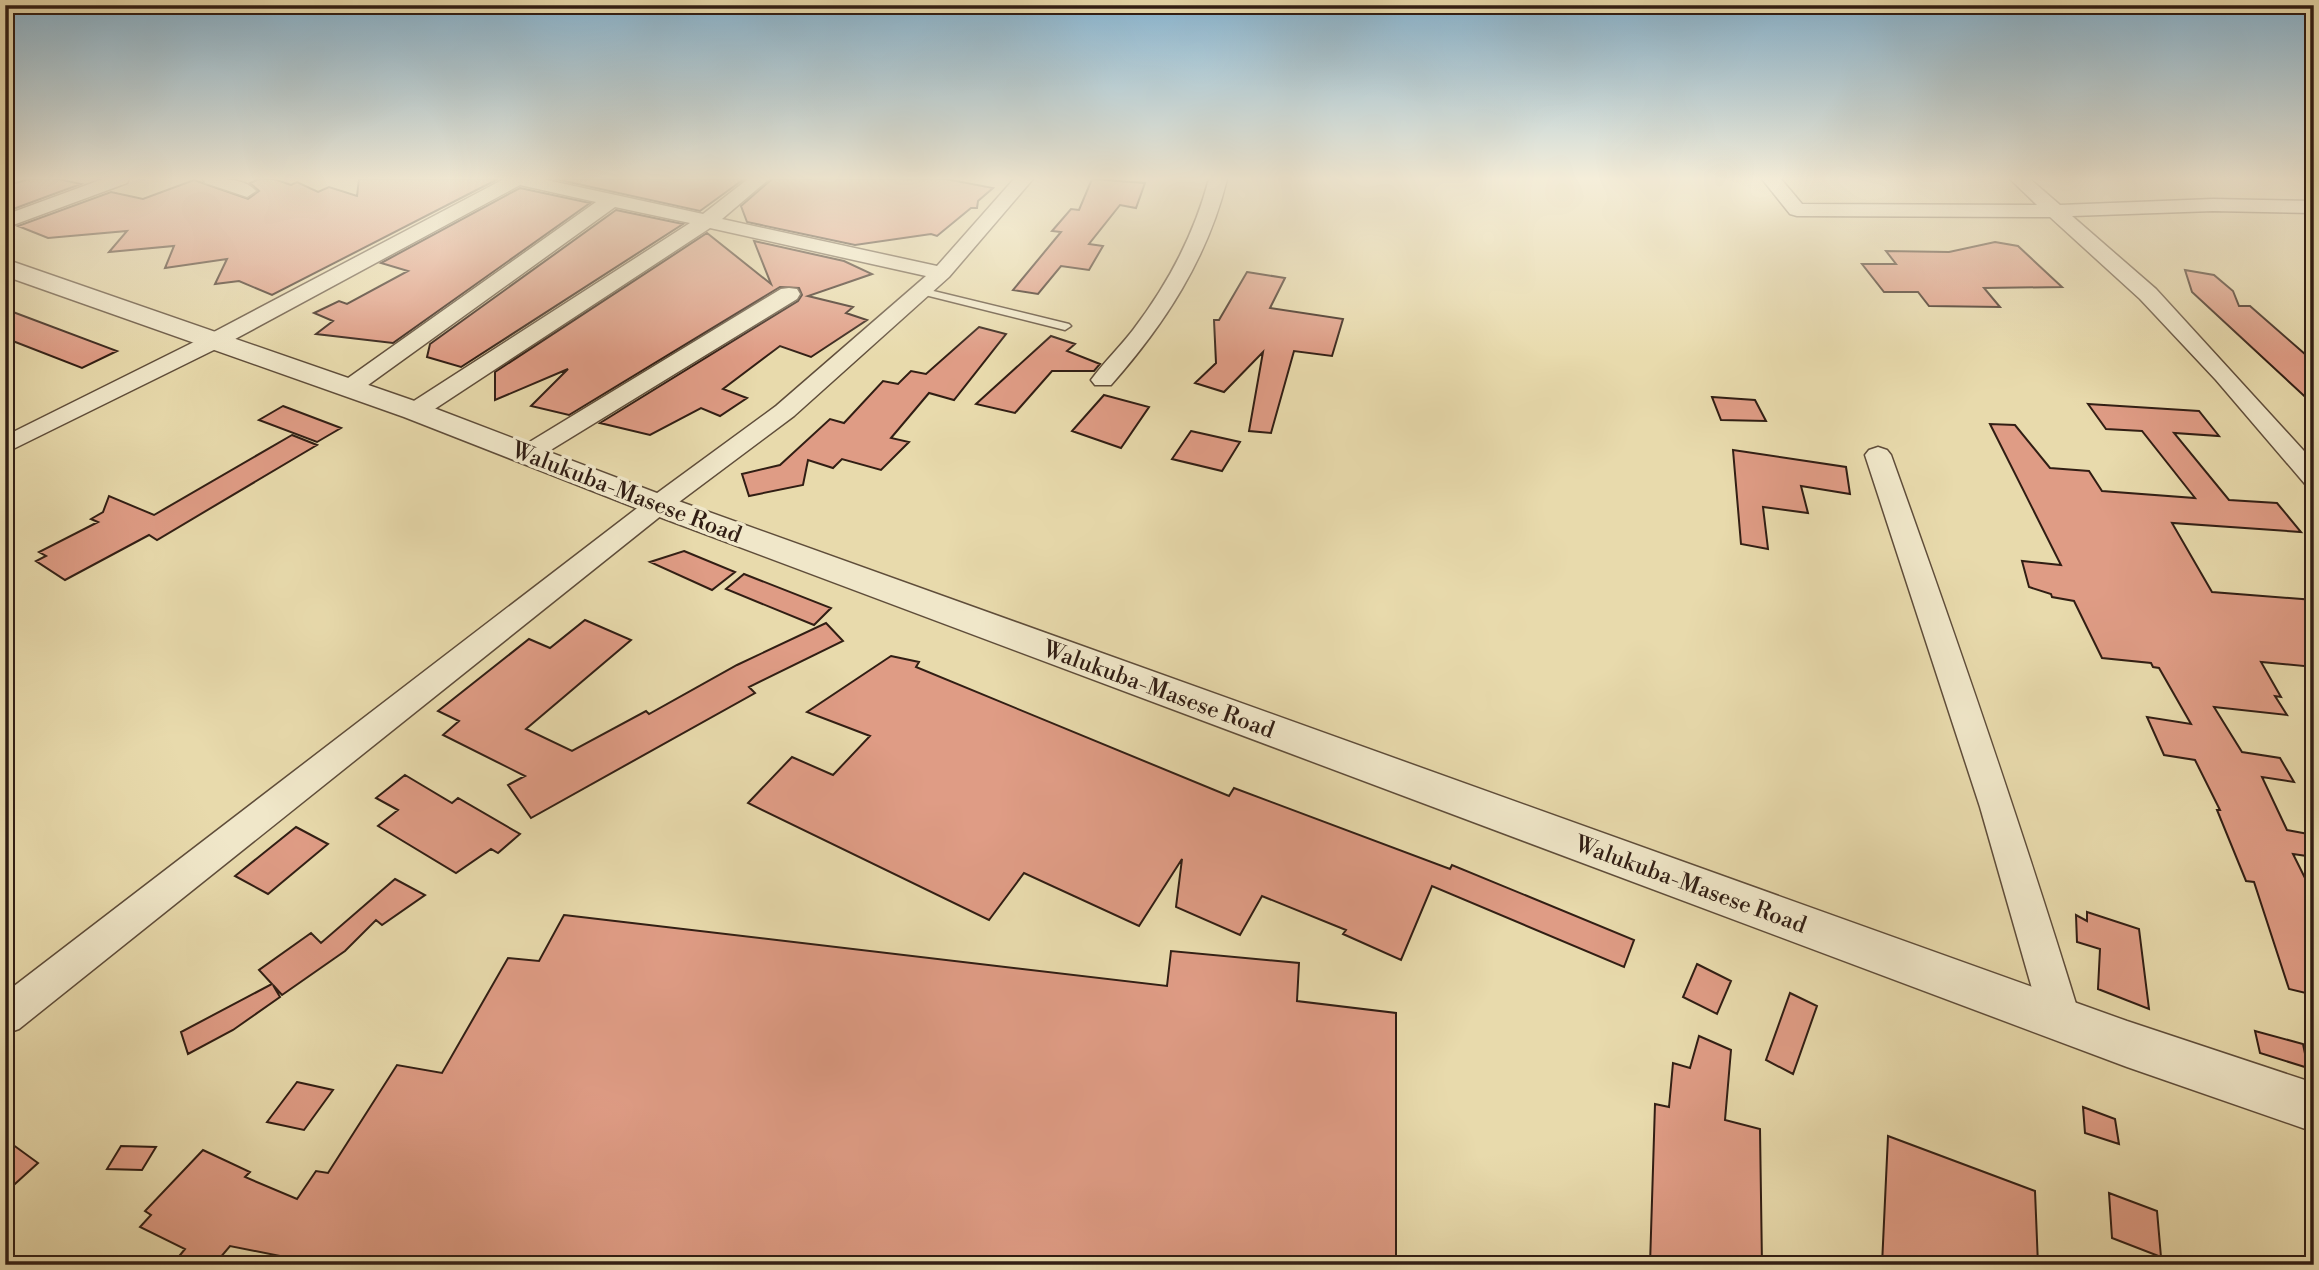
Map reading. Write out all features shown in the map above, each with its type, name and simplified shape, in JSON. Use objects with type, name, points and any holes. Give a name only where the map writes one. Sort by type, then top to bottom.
[{"type":"street","points":[[5,446],[216,340],[406,238]]},
{"type":"street","points":[[349,388],[558,238]]},
{"type":"street","points":[[415,411],[680,238]]},
{"type":"street","points":[[774,238],[931,282]]},
{"type":"street","points":[[5,1016],[658,505],[785,411],[931,282],[970,238]]},
{"type":"street","points":[[1103,380],[1130,350],[1165,299],[1199,238]]},
{"type":"street","points":[[2086,238],[2148,294],[2224,375],[2314,478]]},
{"type":"street","name":"Walukuba-Masese Road","points":[[5,267],[415,411],[658,505],[2061,1020],[2314,1108]]},
{"type":"street","points":[[527,454],[789,294]]},
{"type":"street","points":[[1878,455],[1972,727],[2027,900],[2061,1020]]},
{"type":"lane","points":[[931,282],[1065,326]]},
{"type":"building","points":[[121,238],[383,238],[272,295],[239,281],[215,284],[227,259],[165,268],[174,246],[109,252]]},
{"type":"building","points":[[427,238],[540,238],[393,343],[316,334],[333,321],[314,313],[339,301],[347,304],[408,271],[381,263]]},
{"type":"building","points":[[577,238],[661,238],[461,367],[427,357],[430,344]]},
{"type":"building","points":[[699,238],[714,238],[771,284],[754,241],[844,261],[872,274],[808,296],[853,307],[846,313],[867,320],[811,357],[780,346],[723,389],[747,398],[720,416],[701,408],[650,435],[600,423],[798,301],[802,295],[799,288],[780,287],[569,415],[531,406],[568,369],[495,400],[495,372]]},
{"type":"building","points":[[823,238],[902,238],[855,245]]},
{"type":"building","points":[[1056,238],[1094,238],[1089,244],[1103,246],[1089,270],[1061,266],[1038,294],[1013,290]]},
{"type":"building","points":[[1995,242],[2018,246],[2062,287],[1984,288],[2000,307],[1929,306],[1918,292],[1884,292],[1862,264],[1896,264],[1886,251],[1949,252]]},
{"type":"building","points":[[2185,270],[2214,275],[2233,291],[2239,306],[2250,306],[2314,362],[2314,405],[2192,292]]},
{"type":"building","points":[[1247,272],[1285,278],[1270,308],[1343,319],[1332,356],[1294,351],[1271,433],[1249,431],[1263,352],[1224,392],[1195,383],[1216,363],[1214,320],[1219,320]]},
{"type":"building","points":[[5,309],[117,351],[82,368],[5,338]]},
{"type":"building","points":[[979,327],[1006,334],[954,400],[929,393],[891,438],[909,442],[881,470],[842,459],[833,468],[808,460],[803,485],[749,496],[742,474],[780,465],[830,419],[844,423],[883,381],[898,384],[911,371],[926,374]]},
{"type":"building","points":[[1051,336],[1075,344],[1067,351],[1100,364],[1094,371],[1052,371],[1015,413],[976,404]]},
{"type":"building","points":[[1104,395],[1149,407],[1121,448],[1072,431]]},
{"type":"building","points":[[1712,397],[1755,400],[1766,421],[1721,420]]},
{"type":"building","points":[[2088,404],[2199,411],[2219,436],[2174,433],[2229,500],[2277,503],[2301,532],[2172,523],[2212,592],[2314,600],[2314,667],[2261,662],[2281,697],[2275,696],[2287,715],[2214,707],[2242,752],[2280,758],[2294,782],[2262,777],[2287,830],[2314,835],[2314,857],[2293,854],[2314,896],[2314,995],[2289,989],[2254,882],[2246,881],[2217,810],[2220,810],[2195,760],[2164,755],[2147,717],[2191,724],[2159,668],[2153,667],[2151,663],[2102,658],[2074,601],[2052,597],[2051,594],[2029,587],[2022,561],[2061,565],[1990,424],[2015,425],[2050,468],[2089,471],[2102,491],[2195,498],[2142,431],[2106,429]]},
{"type":"building","points":[[283,406],[341,428],[317,442],[259,420]]},
{"type":"building","points":[[1191,431],[1240,442],[1222,471],[1172,459]]},
{"type":"building","points":[[292,435],[317,445],[157,540],[149,535],[65,580],[36,561],[46,556],[39,552],[98,522],[91,519],[103,512],[109,496],[154,515]]},
{"type":"building","points":[[1733,450],[1846,467],[1850,494],[1801,486],[1808,513],[1763,507],[1768,549],[1741,544]]},
{"type":"building","points":[[684,551],[735,572],[712,590],[650,562]]},
{"type":"building","points":[[744,574],[831,608],[814,625],[726,589]]},
{"type":"building","points":[[585,620],[631,640],[526,729],[572,751],[646,711],[649,714],[737,665],[826,623],[843,641],[749,687],[755,693],[531,818],[508,785],[525,776],[443,735],[459,721],[438,711],[529,639],[550,648]]},
{"type":"building","points":[[891,656],[919,662],[916,667],[1229,796],[1234,788],[1450,869],[1452,865],[1634,940],[1624,967],[1432,886],[1401,960],[1343,934],[1346,930],[1262,896],[1240,935],[1176,907],[1182,859],[1139,926],[1024,873],[989,920],[748,803],[792,757],[833,775],[870,736],[807,712]]},
{"type":"building","points":[[405,775],[452,803],[458,798],[520,834],[498,853],[491,849],[456,873],[378,826],[398,810],[376,798]]},
{"type":"building","points":[[296,827],[328,844],[268,894],[235,876]]},
{"type":"building","points":[[395,879],[425,895],[382,925],[376,920],[345,951],[282,995],[273,985],[280,997],[233,1030],[188,1054],[181,1032],[272,984],[259,970],[311,933],[321,943]]},
{"type":"building","points":[[2087,912],[2139,929],[2149,1009],[2098,989],[2100,949],[2077,942],[2076,915],[2087,921]]},
{"type":"building","points":[[564,915],[1167,986],[1171,951],[1299,963],[1297,1001],[1396,1013],[1396,1265],[325,1265],[230,1246],[214,1265],[172,1265],[185,1249],[140,1227],[151,1215],[145,1211],[203,1150],[250,1172],[245,1177],[297,1199],[316,1171],[328,1173],[397,1065],[442,1073],[508,958],[539,961]]},
{"type":"building","points":[[1697,964],[1731,981],[1717,1014],[1683,997]]},
{"type":"building","points":[[1790,993],[1817,1006],[1793,1074],[1766,1060]]},
{"type":"building","points":[[2255,1031],[2303,1044],[2308,1068],[2260,1053]]},
{"type":"building","points":[[1699,1036],[1731,1050],[1725,1120],[1760,1129],[1762,1265],[1650,1265],[1655,1104],[1669,1107],[1673,1063],[1690,1068]]},
{"type":"building","points":[[297,1082],[333,1090],[304,1130],[267,1122]]},
{"type":"building","points":[[2083,1107],[2115,1119],[2119,1144],[2085,1133]]},
{"type":"building","points":[[1888,1136],[2035,1191],[2038,1265],[1882,1265]]},
{"type":"building","points":[[5,1139],[38,1163],[5,1193]]},
{"type":"building","points":[[121,1146],[156,1147],[142,1170],[107,1169]]},
{"type":"building","points":[[2109,1193],[2157,1211],[2161,1257],[2112,1238]]}]
